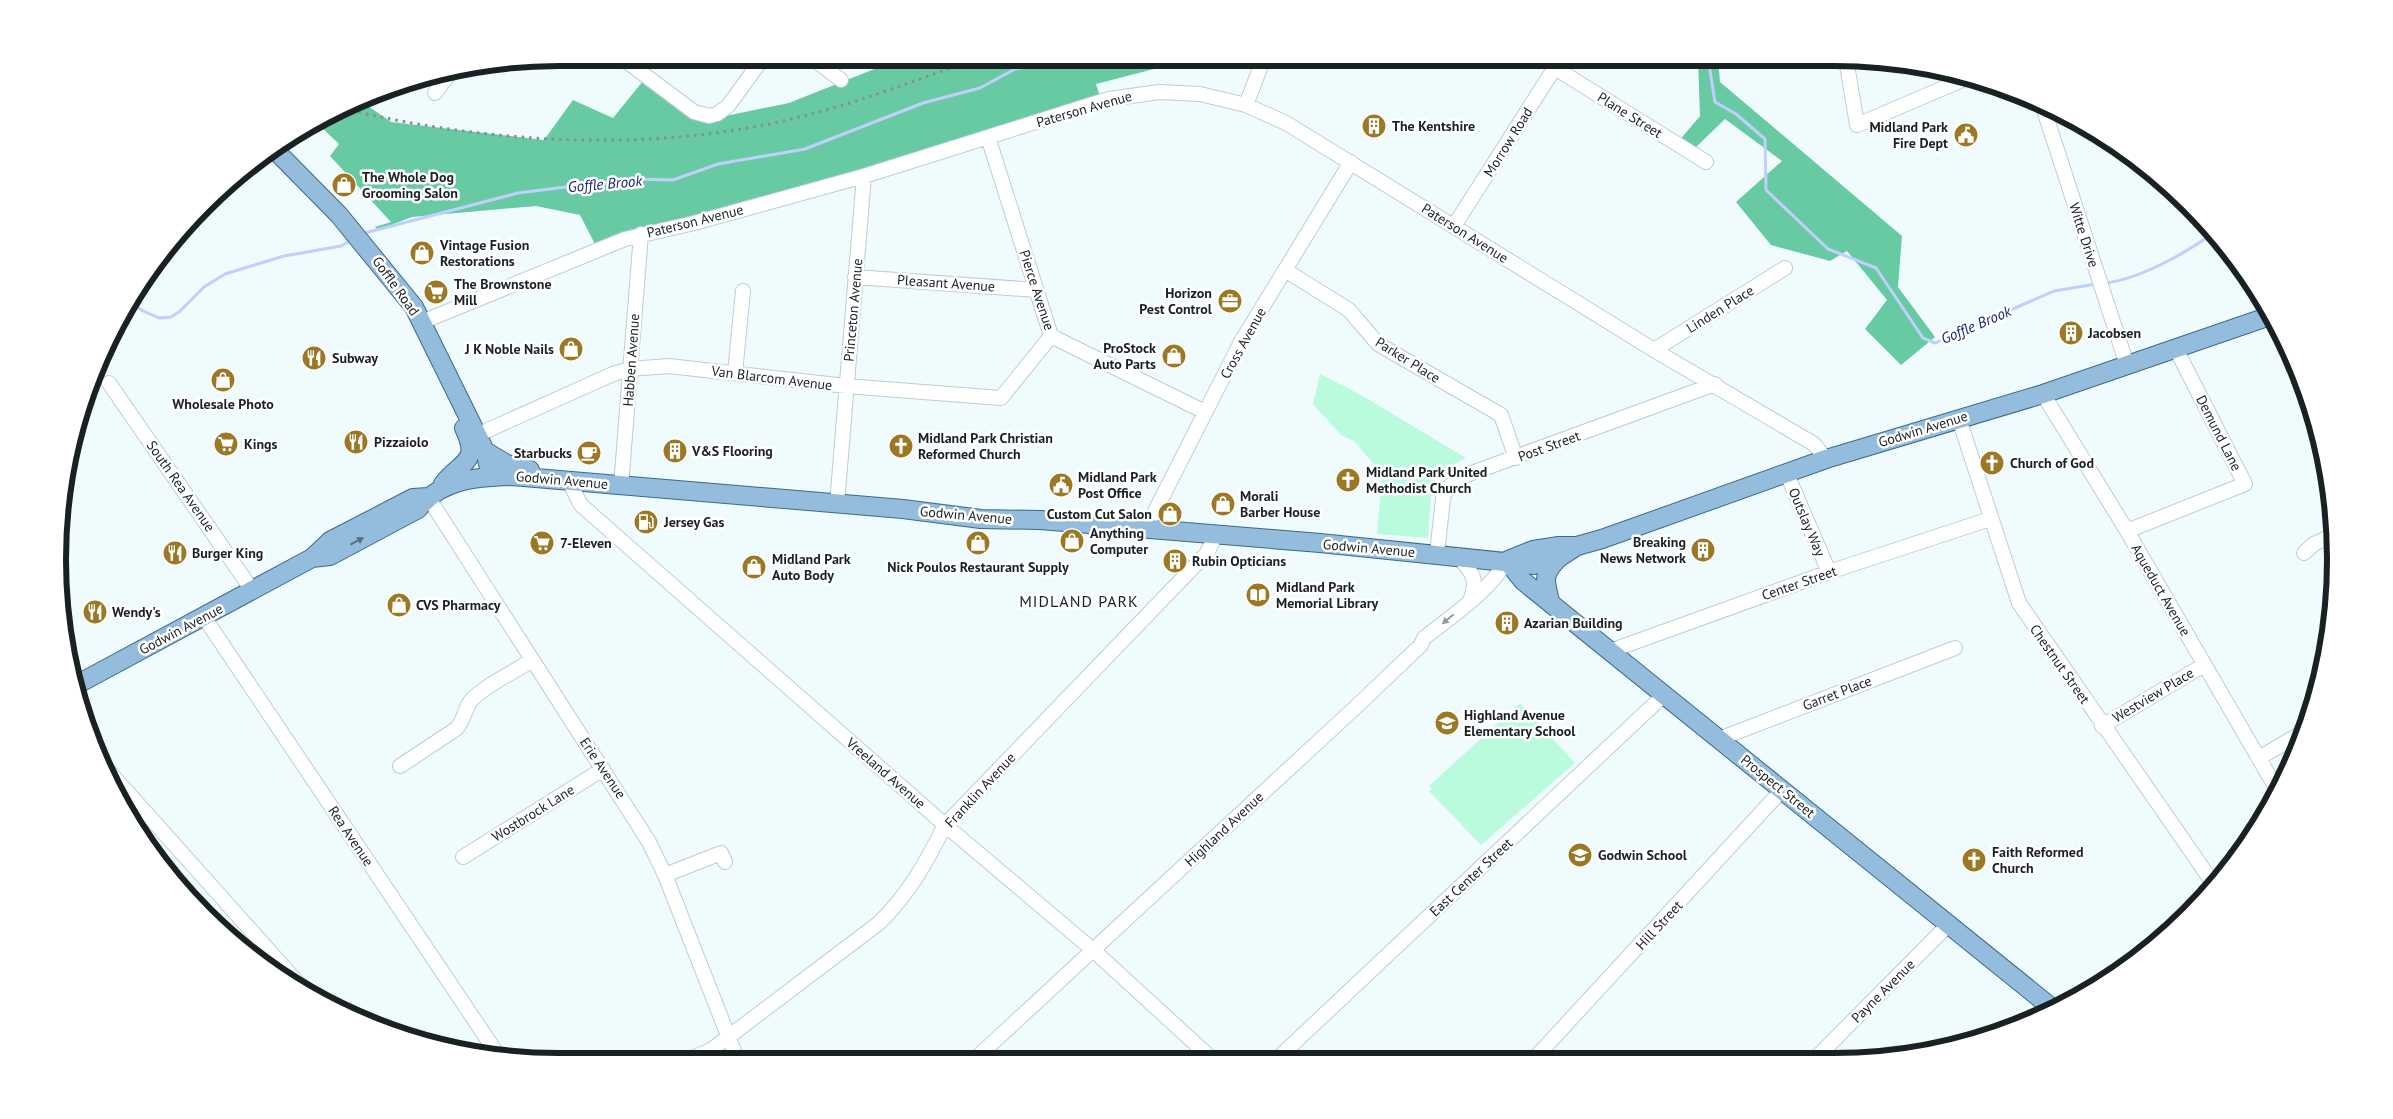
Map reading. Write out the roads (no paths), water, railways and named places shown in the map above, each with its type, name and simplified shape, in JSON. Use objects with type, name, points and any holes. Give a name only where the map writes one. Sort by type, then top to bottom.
[{"type":"main road","name":"Goffle Road","points":[[279,154],[350,228],[414,307],[485,451],[491,476]]},
{"type":"main road","name":"Godwin Avenue","points":[[82,682],[312,558],[330,556],[418,510],[433,494],[471,478],[491,476],[560,479],[981,519],[1040,520],[1534,564],[1560,557],[1577,546],[1715,499],[1826,458],[2043,394],[2264,318]]},
{"type":"main road","points":[[433,494],[450,475],[467,463],[470,455],[470,440],[461,421],[465,409]]},
{"type":"main road","points":[[485,451],[507,464],[560,479]]},
{"type":"main road","name":"Godwin Avenue","points":[[1507,561],[1534,550],[1559,546],[1577,546]]},
{"type":"main road","points":[[1552,604],[1545,577],[1548,567],[1560,557]]},
{"type":"main road","name":"Prospect Street","points":[[1507,561],[1523,581],[2047,1004]]},
{"type":"street","points":[[633,66],[694,112],[709,116],[717,114],[728,106],[757,66]]},
{"type":"street","points":[[823,66],[841,80]]},
{"type":"street","points":[[1246,104],[1261,66]]},
{"type":"street","name":"Morrow Road","points":[[1454,226],[1556,66]]},
{"type":"street","name":"Plane Street","points":[[1562,66],[1706,162]]},
{"type":"street","points":[[1847,66],[1857,125],[1957,82]]},
{"type":"street","points":[[435,93],[445,80]]},
{"type":"street","name":"Paterson Avenue","points":[[422,322],[595,250],[641,234],[694,223],[864,176],[1109,99],[1159,92],[1200,94],[1246,104],[1286,123],[1654,350],[1715,384],[1814,444],[1826,458]]},
{"type":"street","name":"Witte Drive","points":[[2045,114],[2127,365]]},
{"type":"street","name":"Pierce Avenue","points":[[988,137],[1051,336],[1206,412]]},
{"type":"street","name":"Cross Avenue","points":[[1146,529],[1241,342],[1351,162]]},
{"type":"street","name":"Princeton Avenue","points":[[837,504],[864,176]]},
{"type":"street","name":"Habben Avenue","points":[[621,486],[641,234]]},
{"type":"street","name":"Linden Place","points":[[1654,350],[1785,268]]},
{"type":"street","name":"Parker Place","points":[[1285,270],[1348,310],[1378,344],[1501,415],[1516,458]]},
{"type":"street","name":"Pleasant Avenue","points":[[855,277],[1036,290]]},
{"type":"street","points":[[735,373],[743,291]]},
{"type":"street","name":"Van Blarcom Avenue","points":[[477,435],[613,374],[630,369],[669,366],[846,386],[1001,398],[1051,336]]},
{"type":"street","name":"Demund Lane","points":[[2126,531],[2245,484],[2176,349]]},
{"type":"street","name":"South Rea Avenue","points":[[109,383],[252,590]]},
{"type":"street","name":"Post Street","points":[[1437,554],[1443,498],[1452,483],[1466,475],[1715,384]]},
{"type":"street","name":"Aqueduct Avenue","points":[[2043,394],[2126,531],[2273,783]]},
{"type":"street","name":"Chestnut Street","points":[[1958,419],[2019,603],[2102,726],[2210,878]]},
{"type":"street","name":"Outslay Way","points":[[1786,472],[1829,572]]},
{"type":"street","name":"Vreeland Avenue","points":[[560,479],[581,505],[945,825],[1093,950],[1205,1053]]},
{"type":"street","name":"Erie Avenue","points":[[433,494],[531,661],[636,818],[664,875],[735,1053]]},
{"type":"street","name":"Center Street","points":[[1610,651],[1829,572],[1990,519]]},
{"type":"street","name":"Franklin Avenue","points":[[703,1053],[728,1037],[879,923],[895,908],[918,876],[945,825],[1207,553],[1216,536]]},
{"type":"street","points":[[2304,552],[2314,544],[2326,538]]},
{"type":"street","points":[[1457,556],[1473,577],[1476,586],[1471,598]]},
{"type":"street","name":"Highland Avenue","points":[[982,1053],[1421,645],[1424,638],[1496,578],[1507,561]]},
{"type":"street","name":"Rea Avenue","points":[[204,616],[493,1049]]},
{"type":"street","name":"Garret Place","points":[[1719,738],[1955,648]]},
{"type":"street","points":[[400,766],[456,729],[461,724],[471,701],[475,697],[531,661]]},
{"type":"street","name":"Westview Place","points":[[2102,726],[2204,665]]},
{"type":"street","name":"East Center Street","points":[[1283,1053],[1664,695]]},
{"type":"street","points":[[2259,758],[2293,738]]},
{"type":"street","name":"Wostbrock Lane","points":[[463,857],[603,769]]},
{"type":"street","points":[[120,784],[288,972]]},
{"type":"street","name":"Hill Street","points":[[1540,1053],[1782,790]]},
{"type":"street","points":[[664,875],[722,853],[725,862]]},
{"type":"street","name":"Payne Avenue","points":[[1821,1053],[1948,924]]},
{"type":"waterway","name":"Goffle Brook","points":[[361,234],[518,193],[629,179],[673,180],[718,164],[805,149],[923,103],[980,88],[1015,69],[1036,66]]},
{"type":"waterway","name":"Goffle Brook","points":[[1709,66],[1715,102],[1736,114],[1765,139],[1766,190],[1828,249],[1876,268],[1923,338],[1935,343],[2054,291],[2096,284]]},
{"type":"waterway","name":"Goffle Brook","points":[[2105,283],[2118,281],[2147,271],[2188,250],[2207,237]]},
{"type":"waterway","name":"Goffle Brook","points":[[136,306],[159,318],[171,317],[179,312],[204,287],[225,274],[284,256],[341,246],[352,240]]},
{"type":"railway","points":[[354,111],[400,121],[515,137],[632,140],[690,136],[747,128],[804,116],[870,96],[956,66]]},
{"type":"place","name":"The Kentshire","points":[[1374,126]]},
{"type":"place","name":"Midland Park Fire Dept","points":[[1966,135]]},
{"type":"place","name":"The Whole Dog Grooming Salon","points":[[344,185]]},
{"type":"place","name":"Vintage Fusion Restorations","points":[[422,253]]},
{"type":"place","name":"The Brownstone Mill","points":[[436,292]]},
{"type":"place","name":"Horizon Pest Control","points":[[1230,301]]},
{"type":"place","name":"Jacobsen","points":[[2071,333]]},
{"type":"place","name":"J K Noble Nails","points":[[571,349]]},
{"type":"place","name":"ProStock Auto Parts","points":[[1174,356]]},
{"type":"place","name":"Subway","points":[[314,358]]},
{"type":"place","name":"Wholesale Photo","points":[[223,380]]},
{"type":"place","name":"Pizzaiolo","points":[[356,442]]},
{"type":"place","name":"Kings","points":[[226,444]]},
{"type":"place","name":"Midland Park Christian Reformed Church","points":[[901,446]]},
{"type":"place","name":"V&S Flooring","points":[[675,451]]},
{"type":"place","name":"Starbucks","points":[[589,453]]},
{"type":"place","name":"Church of God","points":[[1992,463]]},
{"type":"place","name":"Midland Park United Methodist Church","points":[[1348,480]]},
{"type":"place","name":"Midland Park Post Office","points":[[1061,485]]},
{"type":"place","name":"Morali Barber House","points":[[1223,504]]},
{"type":"place","name":"Custom Cut Salon","points":[[1170,514]]},
{"type":"place","name":"Jersey Gas","points":[[646,522]]},
{"type":"place","name":"Anything Computer","points":[[1072,541]]},
{"type":"place","name":"7-Eleven","points":[[542,543]]},
{"type":"place","name":"Nick Poulos Restaurant Supply","points":[[978,543]]},
{"type":"place","name":"Breaking News Network","points":[[1703,550]]},
{"type":"place","name":"Burger King","points":[[175,553]]},
{"type":"place","name":"Rubin Opticians","points":[[1175,561]]},
{"type":"place","name":"Midland Park Auto Body","points":[[754,567]]},
{"type":"place","name":"Midland Park Memorial Library","points":[[1258,595]]},
{"type":"place","name":"CVS Pharmacy","points":[[399,605]]},
{"type":"place","name":"Wendy's","points":[[95,612]]},
{"type":"place","name":"Azarian Building","points":[[1507,623]]},
{"type":"place","name":"Highland Avenue Elementary School","points":[[1447,723]]},
{"type":"place","name":"Godwin School","points":[[1580,855]]},
{"type":"place","name":"Faith Reformed Church","points":[[1974,860]]},
{"type":"district","name":"MIDLAND PARK","points":[[1079,601]]}]
